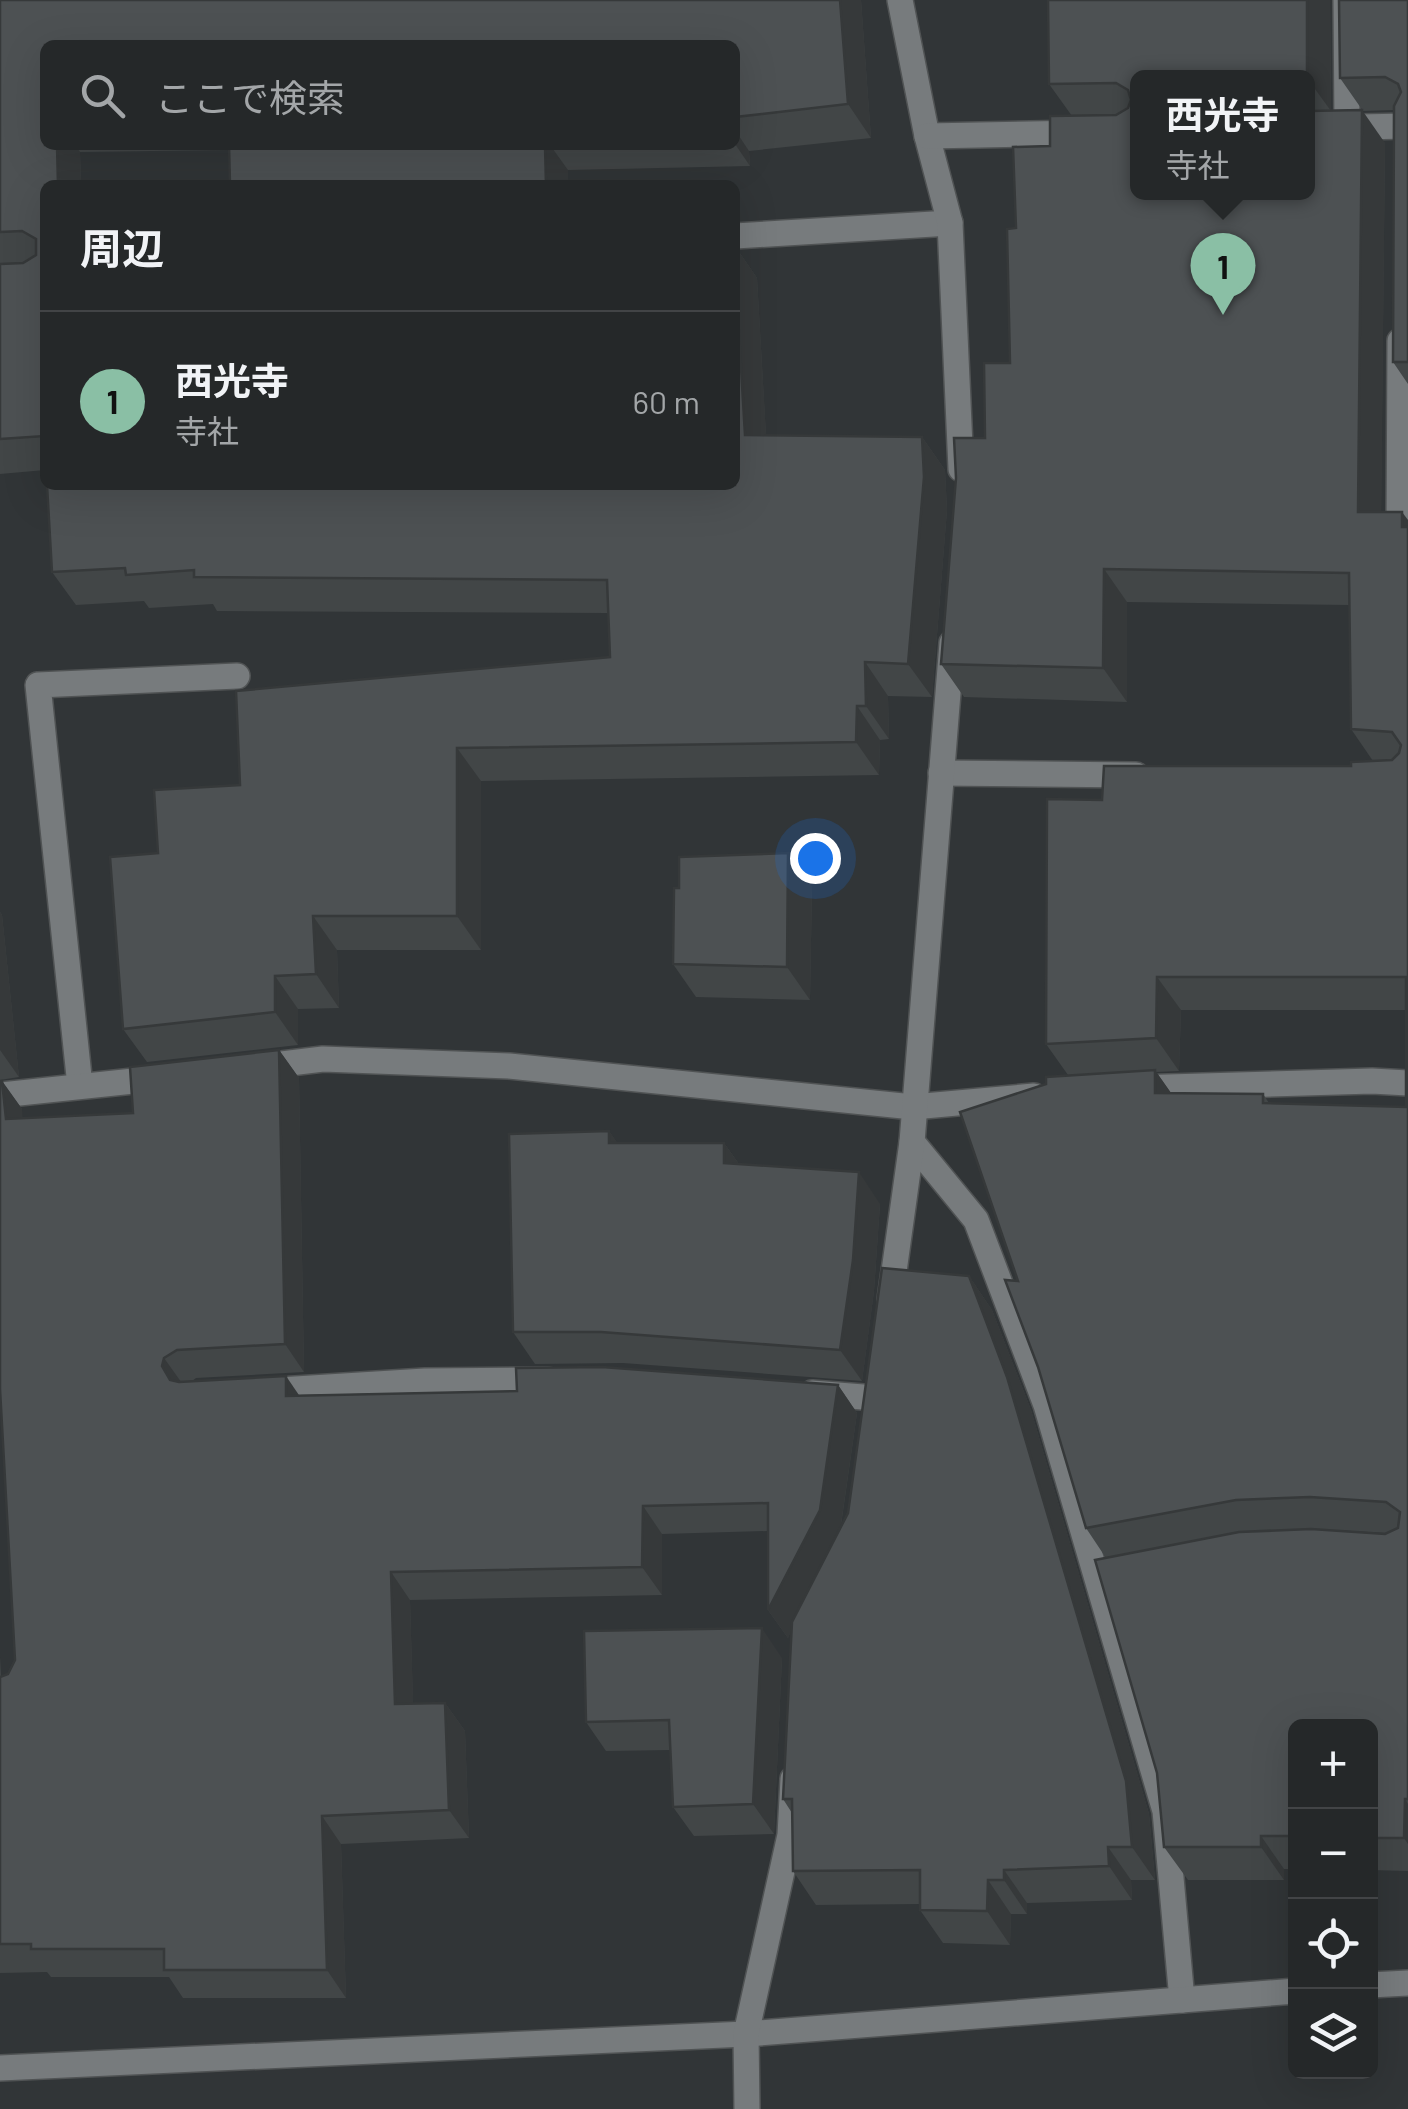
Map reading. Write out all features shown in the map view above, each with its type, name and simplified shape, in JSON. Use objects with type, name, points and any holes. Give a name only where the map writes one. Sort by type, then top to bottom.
[{"type":"street","points":[[900,0],[927,136],[950,222],[962,491]]},
{"type":"street","points":[[1346,0],[1347,127]]},
{"type":"street","points":[[1315,128],[1403,132]]},
{"type":"street","points":[[927,136],[1130,132]]},
{"type":"street","points":[[740,236],[950,222]]},
{"type":"street","points":[[1400,318],[1400,529],[1408,530]]},
{"type":"street","points":[[887,1319],[912,1142],[954,623]]},
{"type":"street","points":[[80,1086],[38,685],[236,676]]},
{"type":"street","points":[[941,773],[1155,776]]},
{"type":"street","points":[[224,1070],[323,1059],[510,1066],[914,1107],[1064,1094]]},
{"type":"street","points":[[0,1095],[185,1075]]},
{"type":"street","points":[[1102,1090],[1408,1083]]},
{"type":"street","points":[[912,1142],[976,1220],[1108,1578],[1165,1811],[1182,2000]]},
{"type":"street","points":[[236,1392],[425,1382],[563,1380]]},
{"type":"street","points":[[778,1391],[876,1398]]},
{"type":"street","points":[[747,2109],[746,2034],[790,1835],[794,1762]]},
{"type":"street","points":[[1378,1985],[1408,1982]]},
{"type":"street","points":[[0,2068],[746,2034],[1288,1992]]},
{"type":"building","points":[[0,0],[840,0],[848,104],[740,116],[740,40],[40,40],[40,150],[57,150],[58,180],[40,180],[40,436],[0,439],[0,264],[23,263],[36,255],[36,239],[22,231],[0,232]]},
{"type":"building","points":[[1048,0],[1307,0],[1307,70],[1130,70],[1130,97],[1128,90],[1116,83],[1049,84]]},
{"type":"building","points":[[1339,0],[1408,0],[1408,362],[1393,362],[1394,106],[1401,92],[1398,84],[1385,77],[1340,78]]},
{"type":"building","points":[[1130,103],[1130,200],[1315,200],[1315,111],[1362,110],[1358,512],[1402,512],[1402,527],[1408,527],[1408,1799],[1404,1838],[1378,1838],[1378,1719],[1288,1719],[1288,1836],[1261,1836],[1261,1847],[1164,1847],[1157,1773],[1095,1560],[1239,1532],[1311,1529],[1385,1534],[1398,1528],[1400,1512],[1386,1502],[1310,1497],[1236,1500],[1086,1528],[1038,1367],[1005,1280],[1018,1281],[960,1112],[1046,1084],[1046,1077],[1155,1070],[1155,1093],[1263,1094],[1263,1103],[1406,1107],[1406,977],[1157,977],[1156,1038],[1046,1044],[1047,799],[1102,800],[1104,766],[1351,766],[1351,762],[1392,760],[1401,745],[1392,732],[1351,729],[1349,573],[1104,569],[1103,668],[941,664],[956,478],[954,438],[985,438],[984,363],[1010,363],[1007,229],[1016,228],[1013,147],[1050,146],[1050,116],[1116,115]]},
{"type":"building","points":[[229,150],[545,150],[546,180],[230,180]]},
{"type":"building","points":[[740,350],[745,435],[922,437],[924,477],[908,664],[865,662],[866,706],[857,706],[856,742],[457,748],[457,916],[313,916],[316,974],[275,976],[275,1012],[123,1029],[110,857],[158,853],[154,790],[240,785],[236,691],[610,657],[607,580],[194,577],[194,570],[126,575],[125,568],[52,572],[47,490],[740,490]]},
{"type":"building","points":[[788,853],[787,967],[673,964],[674,888],[679,888],[679,857]]},
{"type":"building","points":[[279,1050],[285,1344],[177,1350],[164,1358],[162,1366],[170,1380],[286,1376],[286,1396],[517,1391],[516,1368],[602,1367],[838,1385],[820,1510],[768,1610],[768,1503],[643,1506],[642,1567],[391,1572],[395,1704],[445,1703],[449,1810],[322,1816],[327,1970],[164,1970],[164,1949],[31,1949],[31,1944],[0,1944],[0,1677],[8,1674],[15,1660],[0,1389],[0,1081],[6,1119],[133,1113],[130,1067]]},
{"type":"building","points":[[609,1131],[609,1143],[724,1143],[724,1163],[859,1172],[853,1260],[840,1350],[601,1332],[513,1332],[509,1134]]},
{"type":"building","points":[[882,1268],[969,1276],[1007,1377],[1126,1781],[1132,1847],[1108,1847],[1109,1866],[1004,1870],[1004,1880],[988,1880],[987,1911],[920,1910],[920,1870],[793,1871],[792,1799],[783,1799],[792,1622],[848,1513]]},
{"type":"building","points":[[762,1628],[753,1804],[673,1807],[669,1720],[586,1722],[584,1631]]},
{"type":"place","name":"西光寺","points":[[1223,315]]}]
